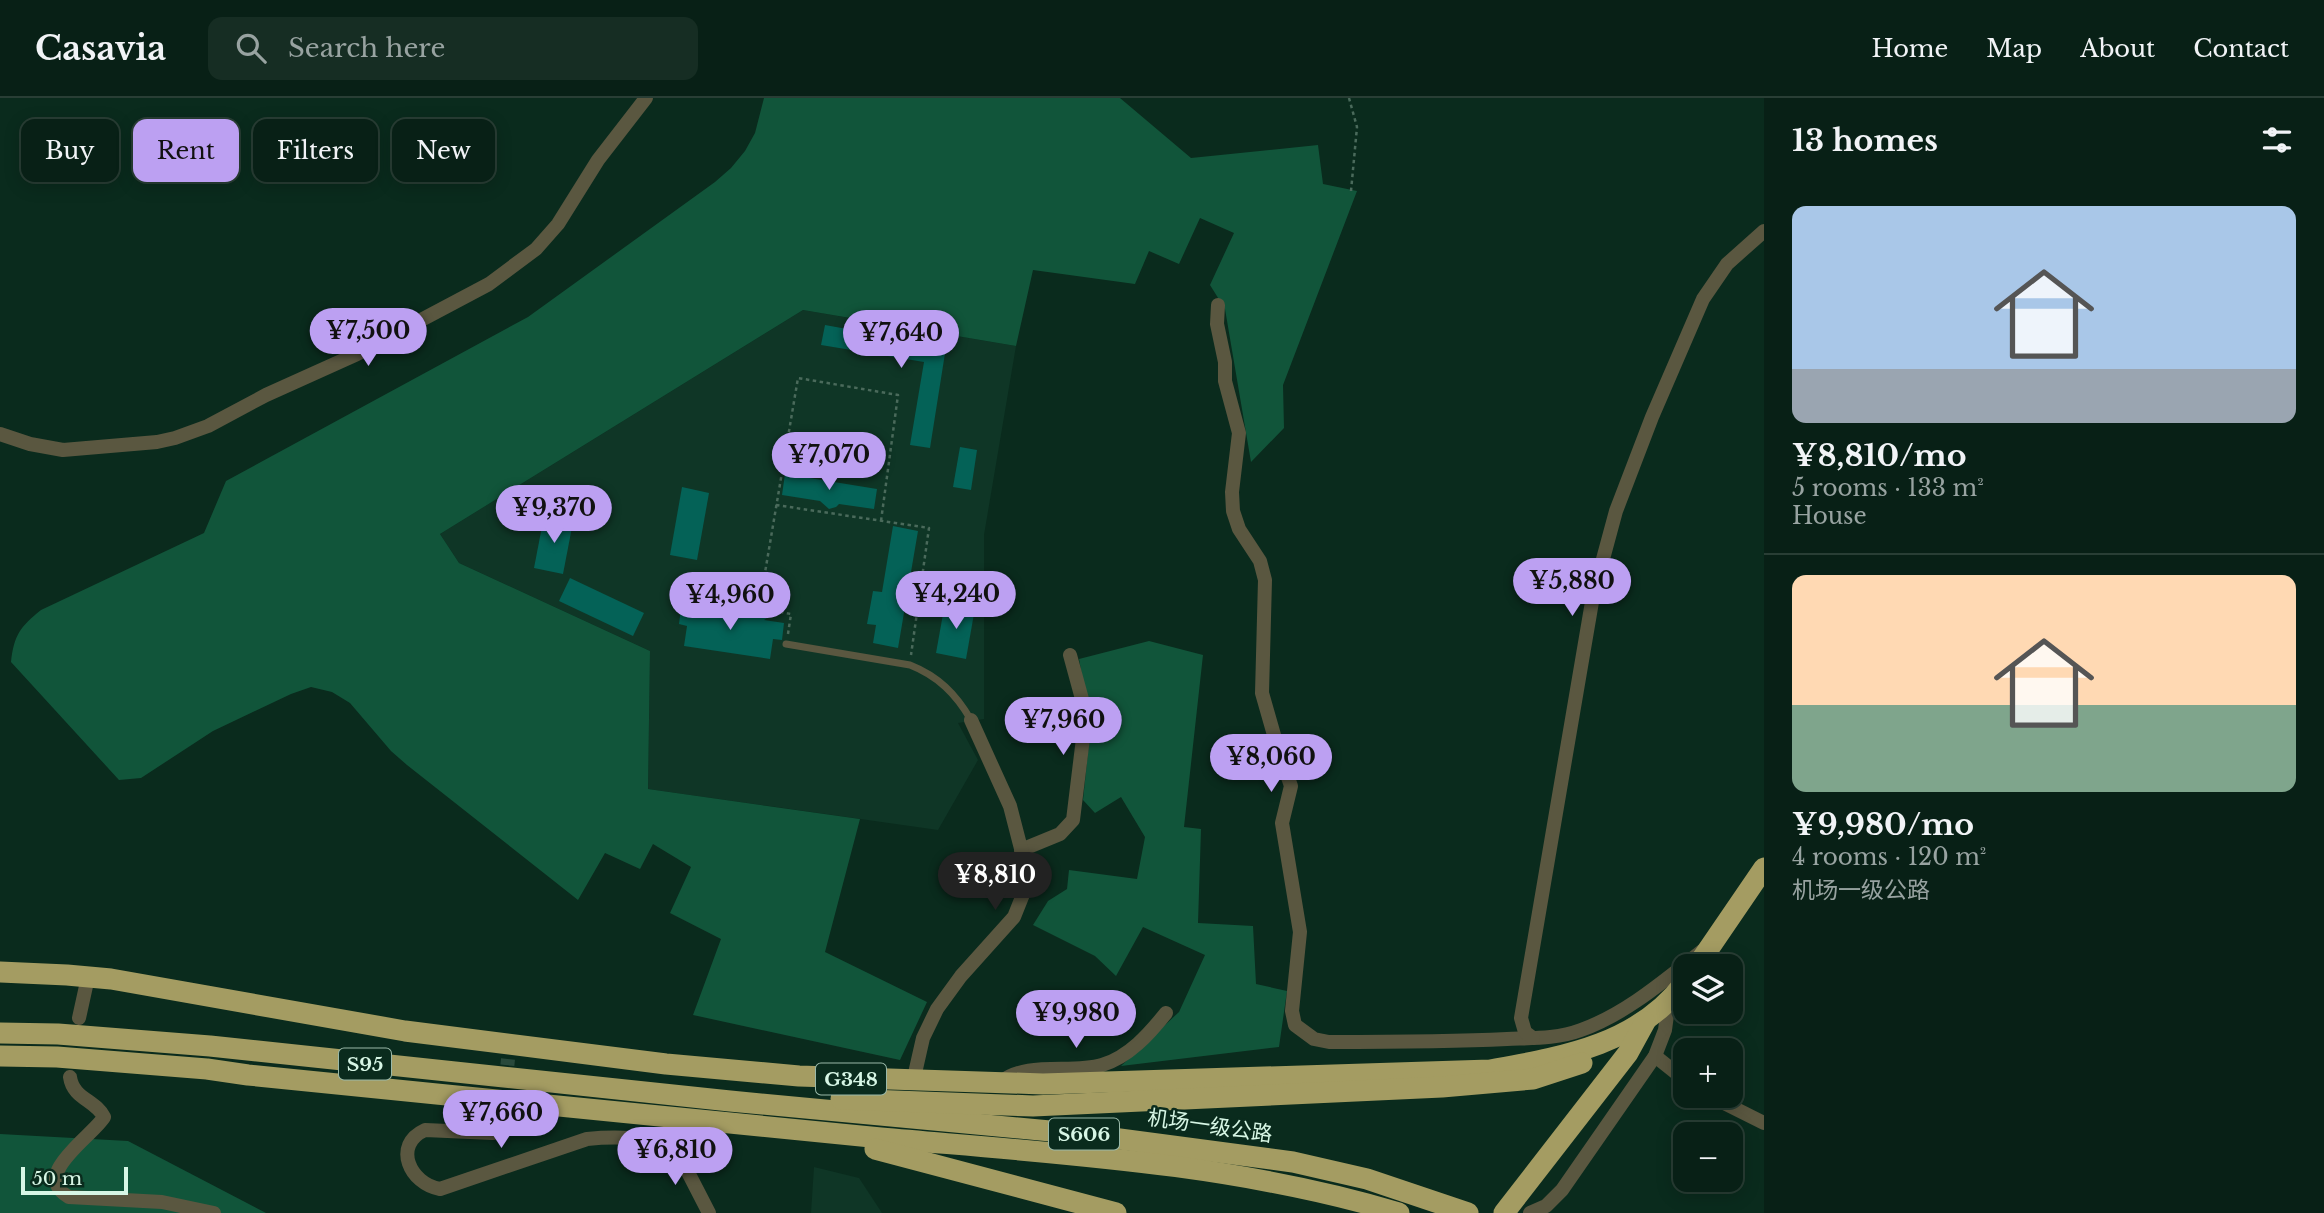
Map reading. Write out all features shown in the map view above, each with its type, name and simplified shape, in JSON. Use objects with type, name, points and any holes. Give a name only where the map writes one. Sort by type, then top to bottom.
[{"type":"highway","points":[[1706,954],[1764,868]]},
{"type":"highway","name":"G348","points":[[0,972],[88,977],[508,1051],[757,1073],[913,1082],[1220,1080],[1490,1070],[1577,1052],[1616,1038],[1646,1020],[1673,996]]},
{"type":"highway","points":[[730,1101],[878,1099],[1033,1106],[1442,1087],[1516,1081],[1550,1075],[1581,1064],[1622,1041],[1646,1020]]},
{"type":"highway","points":[[1504,1213],[1628,1053],[1646,1020]]},
{"type":"highway","name":"S95","points":[[0,1033],[58,1034],[210,1046],[730,1101]]},
{"type":"highway","name":"S95","points":[[0,1056],[57,1056],[207,1069],[728,1123]]},
{"type":"highway","name":"机场一级公路","points":[[730,1101],[1082,1134],[1257,1156],[1330,1170],[1431,1199],[1468,1213]]},
{"type":"highway","points":[[728,1123],[890,1151],[1116,1213]]},
{"type":"highway","name":"S606","points":[[728,1123],[1079,1156],[1217,1174],[1324,1192],[1399,1213]]},
{"type":"street","points":[[0,434],[30,444],[63,450],[175,438],[357,354],[489,284],[536,249],[558,223],[598,160],[646,98]]},
{"type":"street","points":[[1533,1038],[1525,1032],[1521,1018],[1593,596],[1616,511],[1652,416],[1703,299],[1727,264],[1764,231]]},
{"type":"street","points":[[1218,304],[1218,334],[1225,362],[1225,382],[1239,433],[1232,492],[1233,511],[1239,529],[1260,561],[1265,580],[1262,693],[1291,786],[1282,823],[1300,932],[1292,1011],[1295,1025],[1314,1040],[1329,1042],[1462,1042],[1562,1035],[1593,1026],[1658,986],[1717,939]]},
{"type":"street","points":[[1021,850],[1064,831],[1071,824],[1074,815],[1085,722],[1070,655]]},
{"type":"street","points":[[913,1082],[923,1038],[937,1010],[961,976],[1014,917],[1026,887],[1025,864],[1010,806],[971,720]]},
{"type":"street","points":[[79,1018],[88,977]]},
{"type":"street","points":[[1531,1213],[1546,1206],[1562,1190],[1655,1056],[1665,1030],[1669,1000]]},
{"type":"street","points":[[1000,1083],[1012,1073],[1091,1067],[1113,1061],[1144,1038],[1166,1013]]},
{"type":"street","points":[[1655,1056],[1673,1070]]},
{"type":"street","points":[[70,1077],[76,1092],[100,1110],[104,1117],[66,1157],[57,1175],[59,1190],[69,1196],[162,1202],[215,1213]]},
{"type":"street","points":[[1734,1108],[1764,1123]]},
{"type":"street","points":[[501,1128],[493,1133],[425,1130],[415,1136],[408,1147],[409,1167],[422,1182],[440,1189],[587,1139],[612,1136],[644,1138],[674,1145],[709,1213]]},
{"type":"lane","points":[[786,643],[910,665],[942,683],[958,700],[971,720]]},
{"type":"path","points":[[1349,98],[1357,127],[1352,191]]},
{"type":"path","points":[[786,643],[791,614],[758,608],[798,378],[898,395],[881,521]]},
{"type":"path","points":[[776,505],[929,528],[910,665]]},
{"type":"shaded area","points":[[764,98],[1120,98],[1191,158],[1318,145],[1323,184],[1357,191],[1283,385],[1284,428],[1251,462],[1225,309],[1210,285],[1234,233],[1200,218],[1179,264],[1149,251],[1135,284],[1033,270],[1016,346],[803,310],[440,534],[459,563],[650,651],[648,789],[860,819],[825,952],[927,1002],[900,1060],[693,1015],[721,939],[670,913],[691,867],[653,844],[640,869],[605,853],[578,900],[407,765],[391,751],[350,703],[332,692],[311,687],[291,694],[213,731],[141,778],[119,780],[11,662],[19,632],[41,610],[204,533],[226,481],[528,317],[715,182],[745,151],[755,133]]},
{"type":"shaded area","points":[[803,310],[1016,346],[984,535],[984,719],[958,723],[978,760],[938,830],[648,789],[650,651],[459,563],[440,534]]},
{"type":"shaded area","points":[[1149,641],[1203,655],[1184,827],[1201,829],[1198,923],[1253,926],[1256,984],[1287,991],[1279,1047],[1121,1066],[1179,1012],[1205,955],[1143,927],[1116,976],[1095,956],[1033,925],[1048,901],[1067,889],[1069,870],[1137,879],[1145,837],[1121,797],[1095,813],[1083,800],[1091,724],[1079,659]]},
{"type":"shaded area","points":[[0,1134],[128,1141],[266,1213],[0,1213]]},
{"type":"shaded area","points":[[814,1167],[859,1178],[882,1213],[811,1213]]},
{"type":"building","points":[[825,325],[946,347],[930,448],[910,445],[924,362],[821,345]]},
{"type":"building","points":[[960,447],[977,450],[971,490],[953,487]]},
{"type":"building","points":[[785,474],[877,489],[874,509],[839,504],[829,509],[820,501],[782,495]]},
{"type":"building","points":[[682,487],[709,493],[697,560],[670,555]]},
{"type":"building","points":[[544,516],[573,522],[563,574],[534,568]]},
{"type":"building","points":[[893,526],[918,531],[898,648],[873,643],[876,625],[867,624],[873,591],[882,592]]},
{"type":"building","points":[[570,578],[644,613],[633,636],[559,601]]},
{"type":"building","points":[[945,603],[975,608],[966,659],[936,653]]},
{"type":"building","points":[[681,608],[704,611],[707,609],[784,623],[782,640],[773,639],[770,659],[684,646],[687,626],[679,624]]},
{"type":"tunnel","points":[[501,1128],[508,1059]]}]
